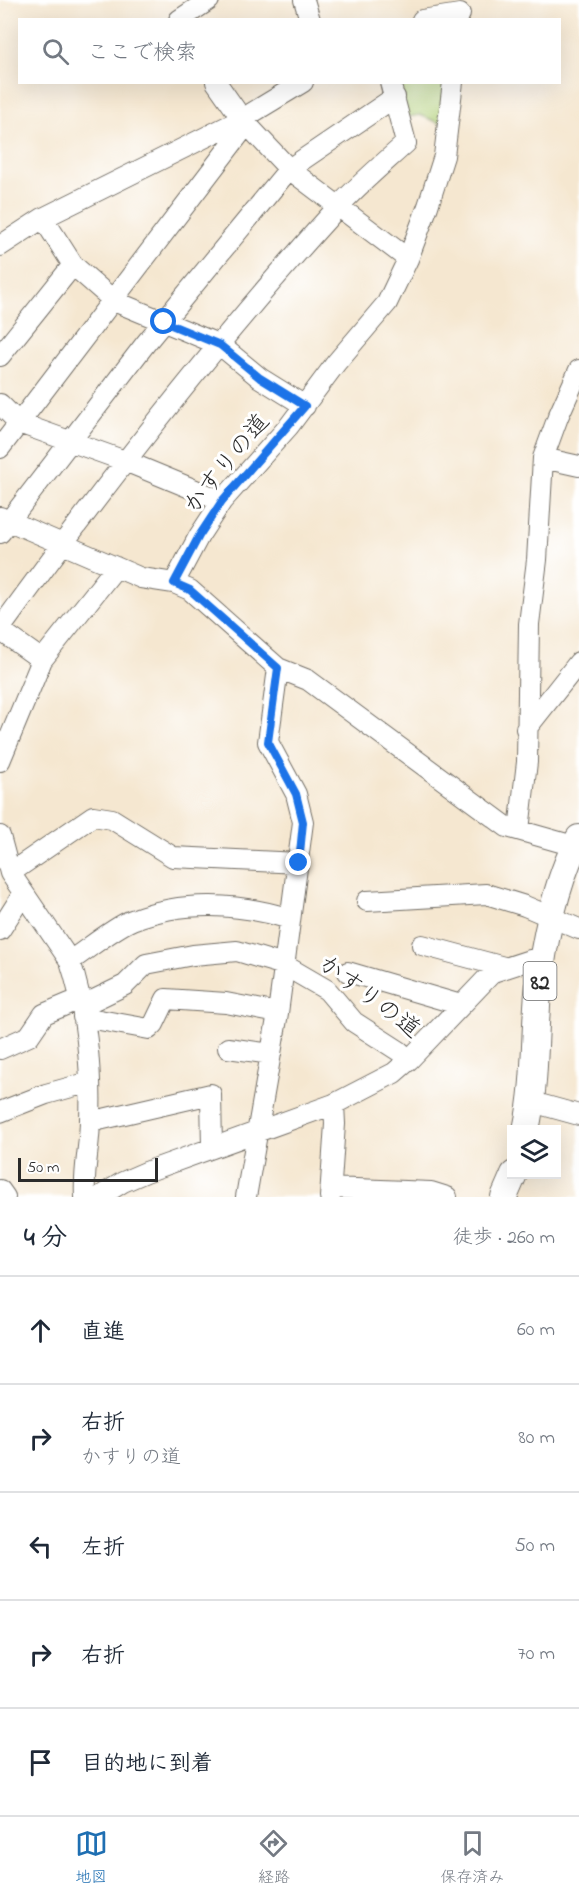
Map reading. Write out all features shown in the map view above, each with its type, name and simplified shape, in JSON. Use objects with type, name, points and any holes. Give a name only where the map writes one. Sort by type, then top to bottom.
[{"type":"main road","name":"82","points":[[527,1125],[532,1102],[538,992],[543,959],[560,882],[576,851]]},
{"type":"main road","points":[[504,1197],[512,1179]]},
{"type":"street","points":[[182,18],[209,0]]},
{"type":"street","points":[[304,0],[309,18]]},
{"type":"street","points":[[431,18],[461,11]]},
{"type":"street","points":[[217,84],[245,122],[289,169],[408,259]]},
{"type":"street","points":[[0,246],[43,218],[245,122],[300,84]]},
{"type":"street","name":"かすりの道","points":[[174,583],[199,536],[222,501],[305,406],[336,363],[387,303],[408,259],[444,156],[453,84]]},
{"type":"street","points":[[42,660],[0,630],[62,544],[125,461],[220,345],[338,207],[406,143],[393,90],[289,169],[3,524],[62,544],[141,578],[174,583],[190,590],[278,668],[308,680],[507,827],[576,851]]},
{"type":"street","points":[[0,447],[114,301],[245,122]]},
{"type":"street","points":[[43,218],[73,265],[114,301],[220,345],[260,378],[305,406]]},
{"type":"street","points":[[0,356],[73,265]]},
{"type":"street","points":[[519,830],[527,762],[529,624],[537,560],[543,458],[579,370]]},
{"type":"street","points":[[0,404],[20,423],[125,461],[222,501]]},
{"type":"street","points":[[543,458],[579,466]]},
{"type":"street","points":[[1,756],[42,660],[116,567]]},
{"type":"street","points":[[526,729],[579,662]]},
{"type":"street","points":[[81,1009],[125,985],[146,964],[193,955],[237,951],[284,965],[303,822],[296,794],[268,742],[278,668]]},
{"type":"street","points":[[10,873],[93,816],[112,819],[173,857],[299,863]]},
{"type":"street","points":[[0,836],[10,873],[70,961],[76,977],[90,1082],[90,1122],[83,1178],[85,1197]]},
{"type":"street","points":[[0,930],[23,894]]},
{"type":"street","points":[[367,901],[486,894],[552,916],[579,929]]},
{"type":"street","points":[[70,961],[130,921],[167,910],[224,905],[266,911],[290,918]]},
{"type":"street","points":[[422,945],[504,967]]},
{"type":"street","name":"かすりの道","points":[[246,1197],[278,1013],[284,965],[327,990],[354,1022],[409,1060],[494,972],[530,960],[543,959]]},
{"type":"street","points":[[348,972],[461,1005]]},
{"type":"street","points":[[0,1049],[29,1036],[44,1014],[81,1009],[149,1029],[154,1024],[166,999],[226,1003],[278,1013]]},
{"type":"street","points":[[228,1048],[271,1054]]},
{"type":"street","points":[[99,1197],[127,1190],[212,1148],[334,1104],[394,1073],[409,1060]]},
{"type":"street","points":[[0,1112],[46,1094],[90,1082]]},
{"type":"street","points":[[90,1122],[211,1094],[212,1148]]},
{"type":"street","points":[[532,1102],[579,1115]]},
{"type":"street","points":[[334,1104],[331,1192],[431,1192],[447,1197]]},
{"type":"street","points":[[0,1190],[5,1197]]},
{"type":"green space","points":[[397,84],[446,84],[442,124],[420,115],[407,117]]},
{"type":"route","points":[[164,322],[220,345],[260,378],[305,406],[222,501],[199,536],[174,583],[190,590],[278,668],[268,742],[296,794],[303,822],[299,863]]}]
